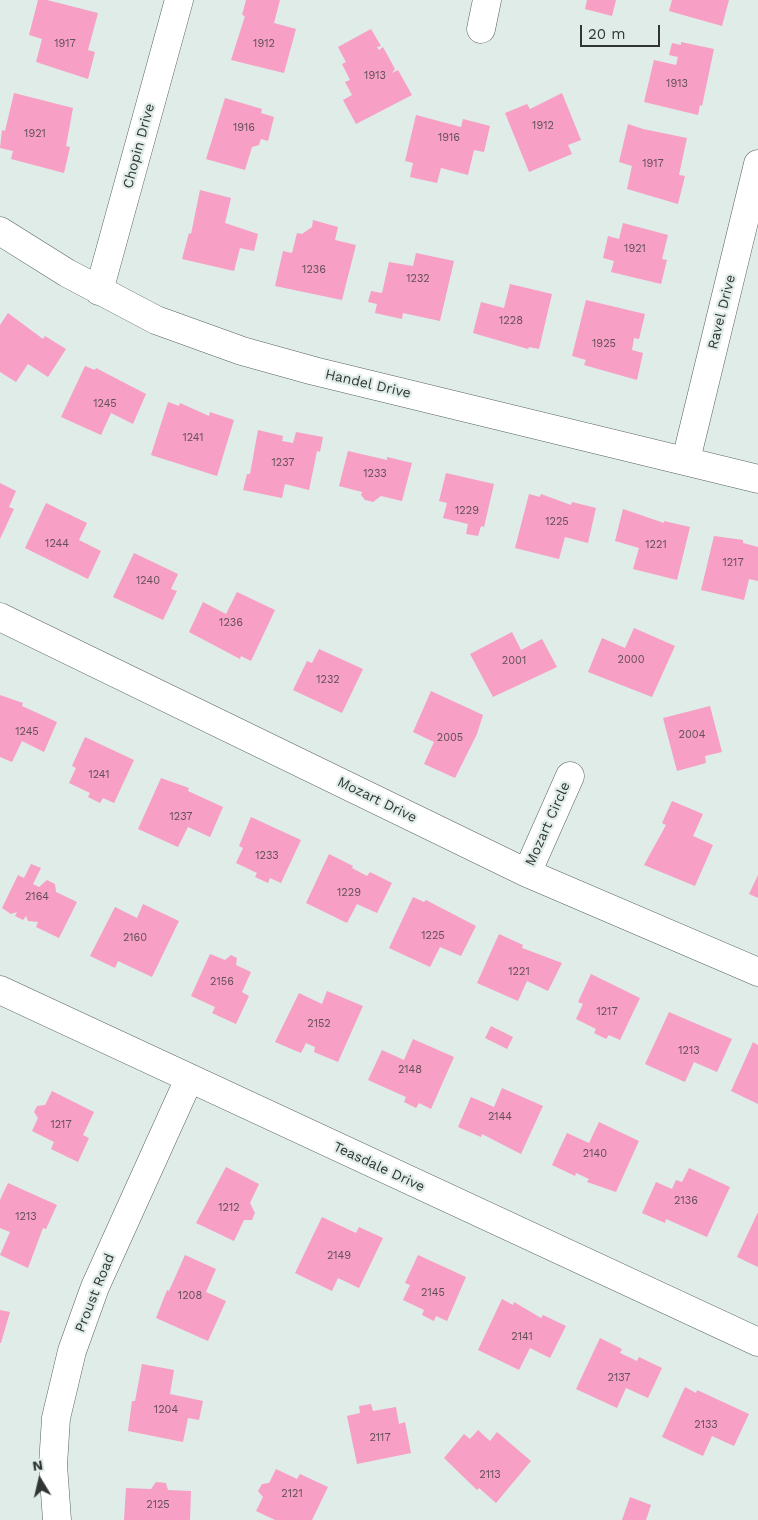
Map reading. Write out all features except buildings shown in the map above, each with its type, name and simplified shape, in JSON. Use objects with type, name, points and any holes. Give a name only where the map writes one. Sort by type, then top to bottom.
[{"type":"street","name":"Chopin Drive","points":[[100,291],[179,0]]},
{"type":"street","points":[[481,29],[487,0]]},
{"type":"street","name":"Ravel Drive","points":[[686,460],[758,164]]},
{"type":"street","name":"Handel Drive","points":[[0,231],[100,291],[156,320],[242,351],[323,374],[686,460],[758,479]]},
{"type":"street","name":"Mozart Drive","points":[[0,617],[527,873],[758,972]]},
{"type":"street","name":"Mozart Circle","points":[[527,873],[570,776]]},
{"type":"street","name":"Teasdale Drive","points":[[0,990],[758,1342]]},
{"type":"street","name":"Proust Road","points":[[57,1520],[53,1466],[56,1418],[72,1351],[95,1287],[189,1078]]}]
